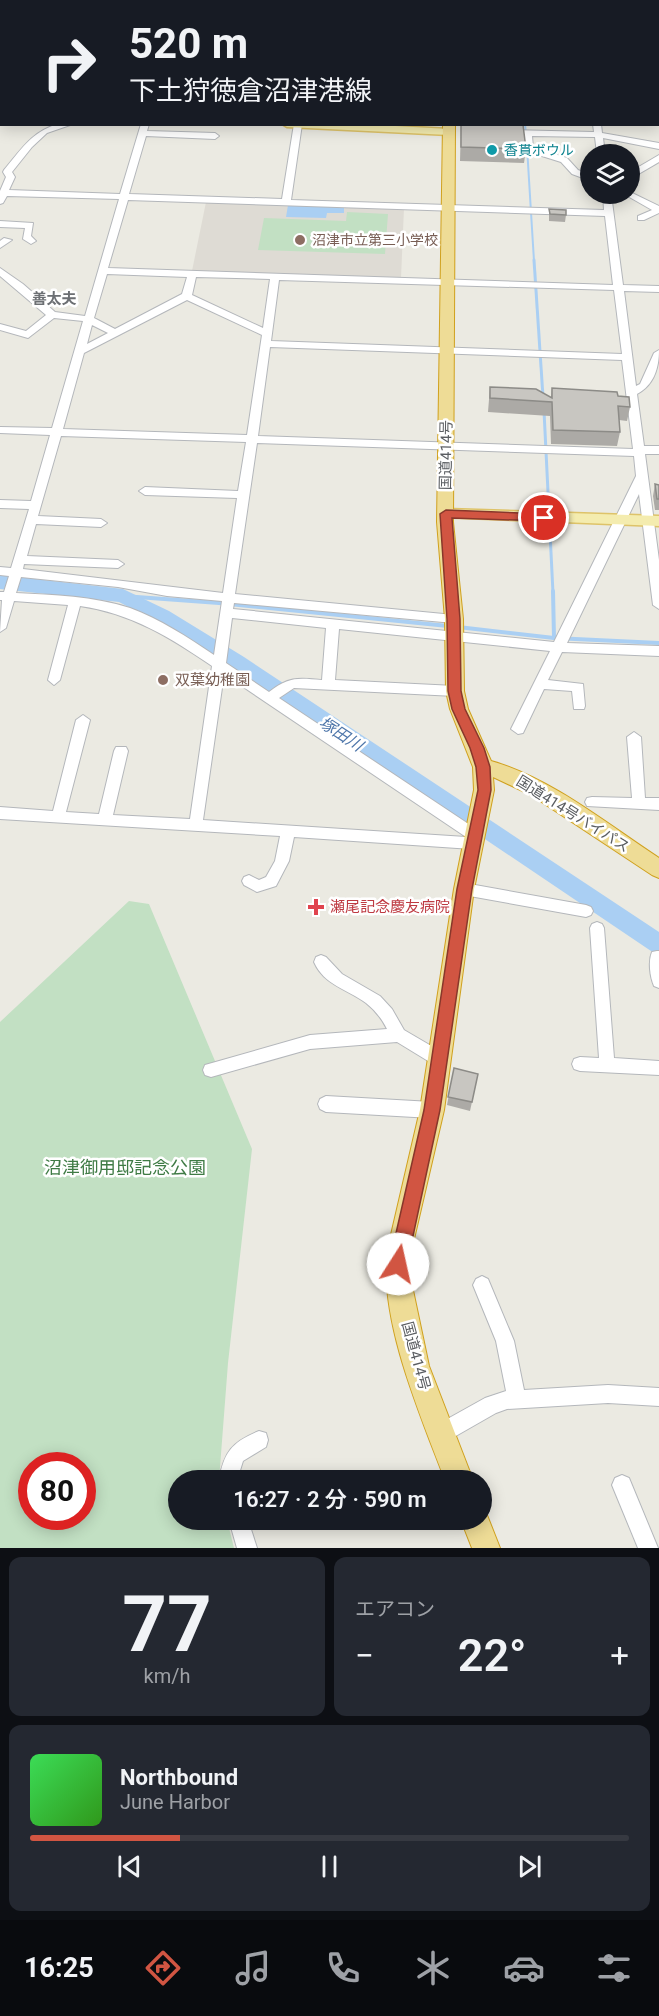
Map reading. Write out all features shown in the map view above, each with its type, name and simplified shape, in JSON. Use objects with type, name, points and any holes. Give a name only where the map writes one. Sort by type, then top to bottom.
[{"type":"highway","name":"国道414号","points":[[454,130],[448,207],[446,514],[454,627],[455,691],[459,709],[483,767],[484,790],[464,889],[432,1110],[399,1252],[397,1276],[416,1366],[455,1470]]},
{"type":"highway","name":"国道414号バイパス","points":[[483,767],[509,774],[538,789],[659,869]]},
{"type":"highway","points":[[479,1530],[486,1548]]},
{"type":"main road","points":[[329,126],[454,130]]},
{"type":"main road","points":[[446,514],[653,521]]},
{"type":"street","points":[[62,126],[44,131],[4,171],[11,177],[3,193],[609,213]]},
{"type":"street","points":[[286,202],[298,126]]},
{"type":"street","points":[[541,134],[551,126]]},
{"type":"street","points":[[597,126],[600,144]]},
{"type":"street","points":[[0,628],[7,595],[18,569],[144,129],[215,136]]},
{"type":"street","points":[[496,133],[599,135],[659,146]]},
{"type":"street","points":[[528,134],[529,149],[564,160],[575,172],[580,174]]},
{"type":"street","points":[[640,168],[659,158]]},
{"type":"street","points":[[640,173],[649,176]]},
{"type":"street","points":[[640,200],[659,210],[641,218]]},
{"type":"street","points":[[608,204],[642,476],[653,521],[659,605]]},
{"type":"street","points":[[0,224],[30,225],[26,237],[31,241]]},
{"type":"street","points":[[103,271],[659,290]]},
{"type":"street","points":[[1,273],[20,286],[52,315],[88,319],[117,334]]},
{"type":"street","points":[[79,352],[187,296],[192,274]]},
{"type":"street","points":[[196,824],[275,277]]},
{"type":"street","points":[[187,296],[266,339],[447,350],[627,357]]},
{"type":"street","points":[[0,327],[28,334],[52,315]]},
{"type":"street","points":[[632,392],[644,386],[659,353]]},
{"type":"street","points":[[0,430],[552,450],[640,452],[659,450]]},
{"type":"street","points":[[518,729],[642,476]]},
{"type":"street","points":[[145,491],[245,495]]},
{"type":"street","points":[[0,504],[36,505]]},
{"type":"street","points":[[32,520],[101,523]]},
{"type":"street","points":[[0,571],[118,564]]},
{"type":"street","points":[[18,569],[454,627],[559,647],[659,651]]},
{"type":"street","points":[[7,595],[122,610],[178,636],[474,832]]},
{"type":"street","points":[[54,680],[75,603]]},
{"type":"street","points":[[227,613],[333,623],[454,627]]},
{"type":"street","points":[[328,684],[333,623]]},
{"type":"street","points":[[272,697],[285,686],[293,683],[455,691]]},
{"type":"street","points":[[540,684],[578,687],[579,706]]},
{"type":"street","points":[[58,817],[83,720]]},
{"type":"street","points":[[634,737],[639,803]]},
{"type":"street","points":[[105,819],[121,751]]},
{"type":"street","points":[[592,802],[659,804]]},
{"type":"street","points":[[0,813],[288,830],[474,832]]},
{"type":"street","points":[[249,881],[257,886],[271,882],[282,861],[288,830]]},
{"type":"street","points":[[464,889],[586,911]]},
{"type":"street","points":[[597,928],[607,1066]]},
{"type":"street","points":[[657,957],[659,981]]},
{"type":"street","points":[[321,962],[327,973],[371,998],[388,1014],[399,1035],[439,1059]]},
{"type":"street","points":[[211,1070],[310,1042],[399,1035]]},
{"type":"street","points":[[580,1064],[659,1068]]},
{"type":"street","points":[[326,1104],[432,1110]]},
{"type":"street","points":[[482,1285],[505,1341],[517,1400]]},
{"type":"street","points":[[440,1434],[492,1405],[507,1400],[608,1394],[659,1397]]},
{"type":"street","points":[[231,1470],[241,1448],[259,1440]]},
{"type":"street","points":[[622,1485],[648,1548]]},
{"type":"street","points":[[242,1530],[247,1548]]},
{"type":"shaded area","name":"沼津市立第三小学校","points":[[206,202],[404,208],[401,278],[192,271]]},
{"type":"green space","points":[[347,212],[388,214],[385,254],[258,250],[264,218],[346,221]]},
{"type":"green space","name":"沼津御用邸記念公園","points":[[129,901],[149,904],[252,1149],[228,1363],[220,1470],[168,1470],[168,1530],[230,1530],[234,1548],[0,1548],[0,1022]]},
{"type":"water","points":[[288,205],[344,207],[344,213],[327,213],[326,218],[286,217]]},
{"type":"building","points":[[461,126],[523,126],[526,149],[461,147]]},
{"type":"building","points":[[549,209],[566,210],[566,215],[550,214]]},
{"type":"building","points":[[490,387],[536,389],[552,398],[552,388],[617,392],[618,396],[629,397],[630,407],[618,406],[620,432],[553,430],[552,402],[490,398]]},
{"type":"building","points":[[655,484],[659,485],[659,499],[657,499]]},
{"type":"building","points":[[454,1068],[478,1074],[472,1102],[448,1097]]},
{"type":"waterway","points":[[525,126],[526,134]]},
{"type":"waterway","points":[[527,147],[534,261]]},
{"type":"waterway","points":[[534,260],[543,397]]},
{"type":"waterway","points":[[544,411],[553,593]]},
{"type":"waterway","name":"塚田川","points":[[0,582],[123,596],[162,616],[237,662],[659,944]]},
{"type":"waterway","points":[[553,591],[554,638]]},
{"type":"waterway","points":[[123,596],[219,603],[448,626]]},
{"type":"waterway","points":[[458,627],[554,638]]},
{"type":"waterway","points":[[554,638],[659,643]]},
{"type":"place","name":"香貫ボウル","points":[[492,150]]},
{"type":"place","name":"沼津市立第三小学校","points":[[300,240]]},
{"type":"place","name":"双葉幼稚園","points":[[163,680]]},
{"type":"place","name":"瀬尾記念慶友病院","points":[[316,907]]},
{"type":"district","name":"善太夫","points":[[54,299]]},
{"type":"route","points":[[398,1264],[432,1110],[464,889],[484,790],[483,767],[459,709],[455,691],[454,619],[446,514],[544,518]]}]
